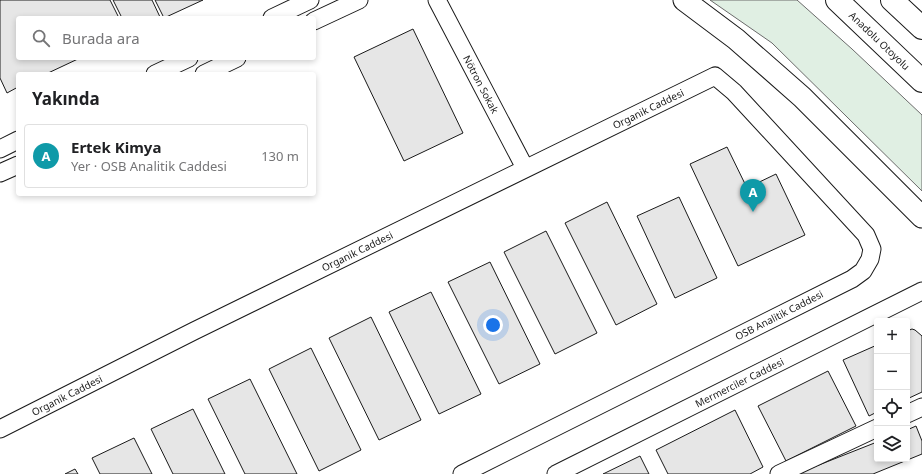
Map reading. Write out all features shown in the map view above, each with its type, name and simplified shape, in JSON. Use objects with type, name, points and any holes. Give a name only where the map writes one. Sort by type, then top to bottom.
[{"type":"highway","name":"Anadolu Otoyolu","points":[[837,0],[922,81]]},
{"type":"highway","points":[[892,0],[922,28]]},
{"type":"main road","points":[[684,0],[736,39],[802,97],[922,217]]},
{"type":"street","points":[[276,16],[310,0]]},
{"type":"street","points":[[316,20],[359,0]]},
{"type":"street","name":"Nötron Sokak","points":[[437,0],[525,168]]},
{"type":"street","points":[[159,72],[185,60]]},
{"type":"street","points":[[208,72],[233,60]]},
{"type":"street","name":"Organik Caddesi","points":[[0,429],[194,331],[714,76]]},
{"type":"street","name":"OSB Analitik Caddesi","points":[[462,474],[844,282],[863,271],[870,260],[872,248],[866,235],[734,92],[714,76]]},
{"type":"street","points":[[0,149],[16,141]]},
{"type":"street","points":[[0,174],[16,166]]},
{"type":"street","name":"Mermerciler Caddesi","points":[[556,474],[922,291]]},
{"type":"street","points":[[910,413],[922,407]]},
{"type":"street","points":[[779,474],[874,429]]},
{"type":"green space","points":[[710,0],[797,0],[852,49],[922,115],[922,191],[772,43]]},
{"type":"building","points":[[0,0],[110,0],[118,16],[16,16],[16,60],[76,60],[50,72],[16,72],[16,88],[7,93],[0,78]]},
{"type":"building","points":[[113,0],[152,0],[160,16],[121,16]]},
{"type":"building","points":[[155,0],[203,0],[168,16],[163,16]]},
{"type":"building","points":[[413,29],[463,133],[404,161],[354,57]]},
{"type":"building","points":[[727,147],[747,188],[776,174],[805,235],[738,266],[690,164]]},
{"type":"building","points":[[679,197],[717,278],[675,298],[637,216]]},
{"type":"building","points":[[607,202],[657,304],[616,325],[565,223]]},
{"type":"building","points":[[546,231],[597,333],[555,354],[504,252]]},
{"type":"building","points":[[490,262],[540,364],[499,384],[448,282]]},
{"type":"building","points":[[431,292],[481,394],[439,414],[389,312]]},
{"type":"building","points":[[371,317],[421,420],[379,440],[329,338]]},
{"type":"building","points":[[910,330],[915,330],[922,336],[922,392],[910,398],[910,354]]},
{"type":"building","points":[[874,346],[874,414],[869,416],[843,360]]},
{"type":"building","points":[[311,348],[361,450],[319,471],[269,369]]},
{"type":"building","points":[[828,371],[856,426],[786,461],[758,406]]},
{"type":"building","points":[[250,379],[297,474],[245,474],[208,399]]},
{"type":"building","points":[[193,409],[225,474],[173,474],[151,429]]},
{"type":"building","points":[[735,410],[763,467],[750,474],[668,474],[656,450]]},
{"type":"building","points":[[916,426],[922,441],[922,454],[910,459],[910,429]]},
{"type":"building","points":[[134,438],[152,474],[100,474],[92,458]]},
{"type":"building","points":[[874,443],[874,462],[902,462],[873,474],[796,474]]},
{"type":"building","points":[[640,456],[649,474],[603,474]]},
{"type":"building","points":[[75,469],[78,474],[65,474]]},
{"type":"place","name":"Ertek Kimya","points":[[753,212]]}]
